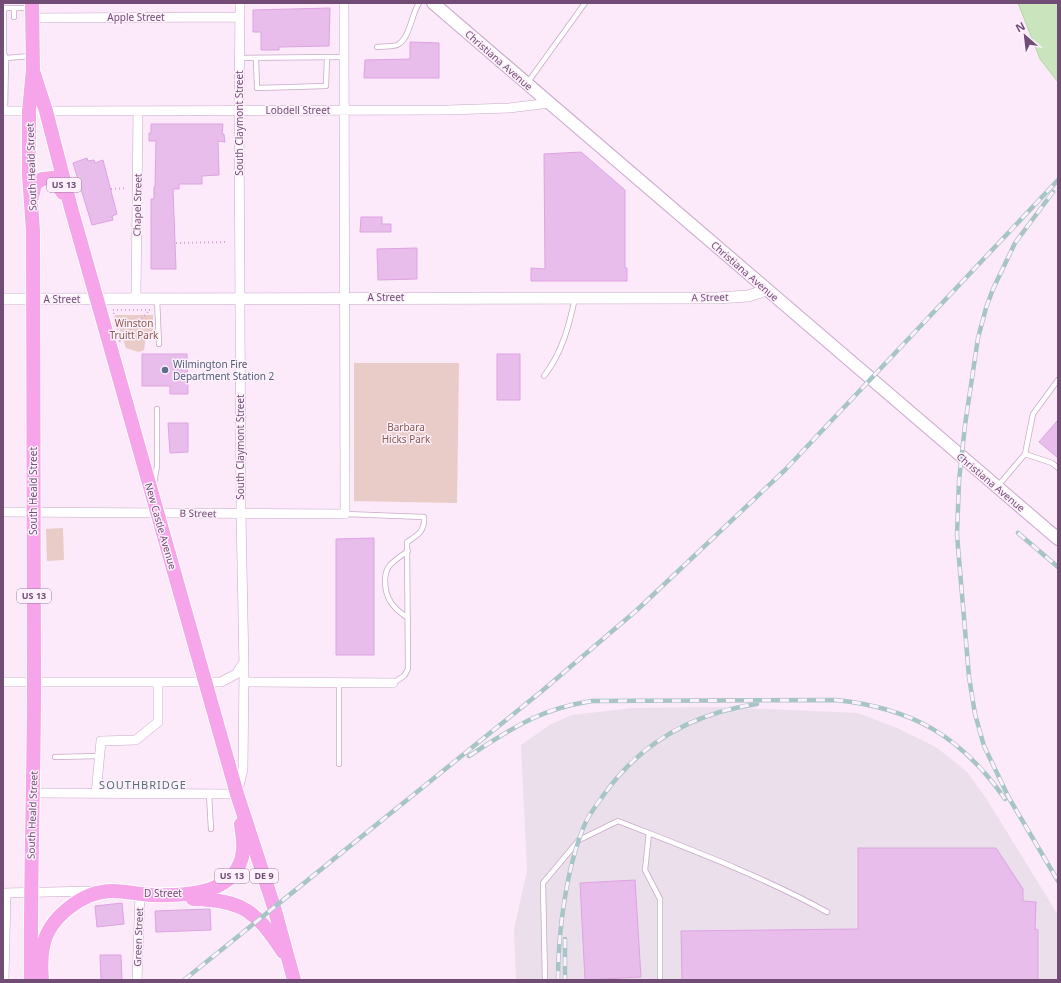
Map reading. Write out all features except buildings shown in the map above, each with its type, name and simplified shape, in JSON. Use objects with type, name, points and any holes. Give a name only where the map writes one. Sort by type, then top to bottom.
[{"type":"main road","name":"Christiana Avenue","points":[[433,3],[1058,539]]},
{"type":"main road","name":"South Heald Street","points":[[32,10],[33,70],[29,111],[29,175],[32,199],[33,299],[34,793],[30,894],[36,973]]},
{"type":"main road","name":"New Castle Avenue","points":[[33,70],[46,111],[70,208],[237,794],[274,907],[287,959],[294,980]]},
{"type":"main road","points":[[32,199],[35,184],[42,179],[53,178],[70,208]]},
{"type":"main road","name":"D Street","points":[[112,891],[146,894],[203,892],[215,888],[231,878],[241,861],[243,851],[237,794]]},
{"type":"main road","name":"South Heald Street","points":[[36,973],[46,936],[60,916],[88,897],[112,891]]},
{"type":"main road","points":[[146,894],[235,903],[259,919],[287,959]]},
{"type":"street","name":"South Claymont Street","points":[[237,794],[243,769],[244,682],[241,514],[239,110],[240,3]]},
{"type":"street","points":[[344,3],[343,110],[345,514]]},
{"type":"street","name":"Apple Street","points":[[32,10],[240,17]]},
{"type":"street","name":"Lobdell Street","points":[[46,111],[484,109],[550,103]]},
{"type":"street","points":[[4,111],[29,111]]},
{"type":"street","name":"Chapel Street","points":[[136,298],[138,111]]},
{"type":"street","name":"A Street","points":[[3,299],[717,298],[748,296],[767,290]]},
{"type":"street","name":"B Street","points":[[3,512],[345,514]]},
{"type":"street","points":[[3,682],[226,681],[236,674],[244,662]]},
{"type":"street","points":[[96,794],[101,741],[136,740],[158,722],[158,682]]},
{"type":"street","points":[[244,682],[393,683]]},
{"type":"street","points":[[34,793],[237,794]]},
{"type":"street","name":"D Street","points":[[4,893],[30,894],[112,891]]},
{"type":"street","points":[[4,893],[4,980]]},
{"type":"street","name":"Green Street","points":[[137,980],[146,894]]},
{"type":"lane","points":[[377,47],[396,45],[404,39],[414,11],[419,3]]},
{"type":"lane","points":[[527,83],[585,3]]},
{"type":"lane","points":[[4,111],[6,58],[4,53],[4,8],[32,10]]},
{"type":"lane","points":[[14,8],[14,17]]},
{"type":"lane","points":[[14,50],[14,57]]},
{"type":"lane","points":[[6,58],[32,56]]},
{"type":"lane","points":[[256,58],[257,88],[326,86],[327,57]]},
{"type":"lane","points":[[240,58],[343,57]]},
{"type":"lane","points":[[544,376],[564,342],[570,325],[575,298]]},
{"type":"lane","points":[[157,299],[159,344]]},
{"type":"lane","points":[[997,486],[1025,454],[1033,414],[1058,380]]},
{"type":"lane","points":[[152,492],[157,466],[157,409]]},
{"type":"lane","points":[[1025,454],[1052,463],[1058,468]]},
{"type":"lane","points":[[345,514],[424,517],[424,526],[419,534],[407,542],[408,669],[404,676],[393,683]]},
{"type":"lane","points":[[408,551],[389,566],[385,576],[385,591],[389,601],[397,610],[408,618]]},
{"type":"lane","points":[[339,683],[339,764]]},
{"type":"lane","points":[[55,757],[100,756]]},
{"type":"lane","points":[[209,794],[211,829]]},
{"type":"lane","points":[[545,980],[544,883],[579,840],[618,821],[719,860],[790,892],[827,912]]},
{"type":"lane","points":[[649,833],[645,870],[660,899],[660,980]]},
{"type":"path","points":[[111,189],[126,188]]},
{"type":"path","points":[[176,243],[228,242]]},
{"type":"path","points":[[113,310],[150,310],[125,336],[120,341],[113,310]]},
{"type":"shaded area","points":[[1018,3],[1058,3],[1058,82],[1040,59]]},
{"type":"shaded area","points":[[720,707],[858,713],[899,729],[936,747],[967,772],[986,798],[1058,915],[1058,980],[516,980],[514,929],[527,871],[521,745],[551,724],[572,715],[633,708]]},
{"type":"green space","name":"Winston Truitt Park","points":[[115,315],[153,315],[153,334],[146,336],[144,350],[139,352],[126,348]]},
{"type":"green space","name":"Barbara Hicks Park","points":[[354,363],[459,363],[457,503],[354,501]]},
{"type":"green space","points":[[63,528],[64,560],[47,561],[46,529]]},
{"type":"railway","points":[[184,980],[542,691],[637,610],[785,470],[1058,180]]},
{"type":"railway","points":[[1053,192],[1015,243],[993,289],[986,308],[978,338],[965,425],[959,481],[957,535],[969,677],[975,714],[984,746],[1009,798],[1058,881]]},
{"type":"railway","points":[[1018,533],[1058,567]]},
{"type":"railway","points":[[469,756],[513,728],[527,721],[557,709],[592,701],[836,700],[888,710],[911,718],[932,729],[952,742],[971,758],[1005,799]]},
{"type":"railway","points":[[558,980],[561,922],[572,862],[584,826],[605,793],[636,758],[653,744],[672,732],[691,722],[712,714],[757,704]]},
{"type":"railway","points":[[565,939],[565,980]]},
{"type":"place","name":"Wilmington Fire Department Station 2","points":[[165,370]]},
{"type":"district","name":"SOUTHBRIDGE","points":[[143,785]]}]
